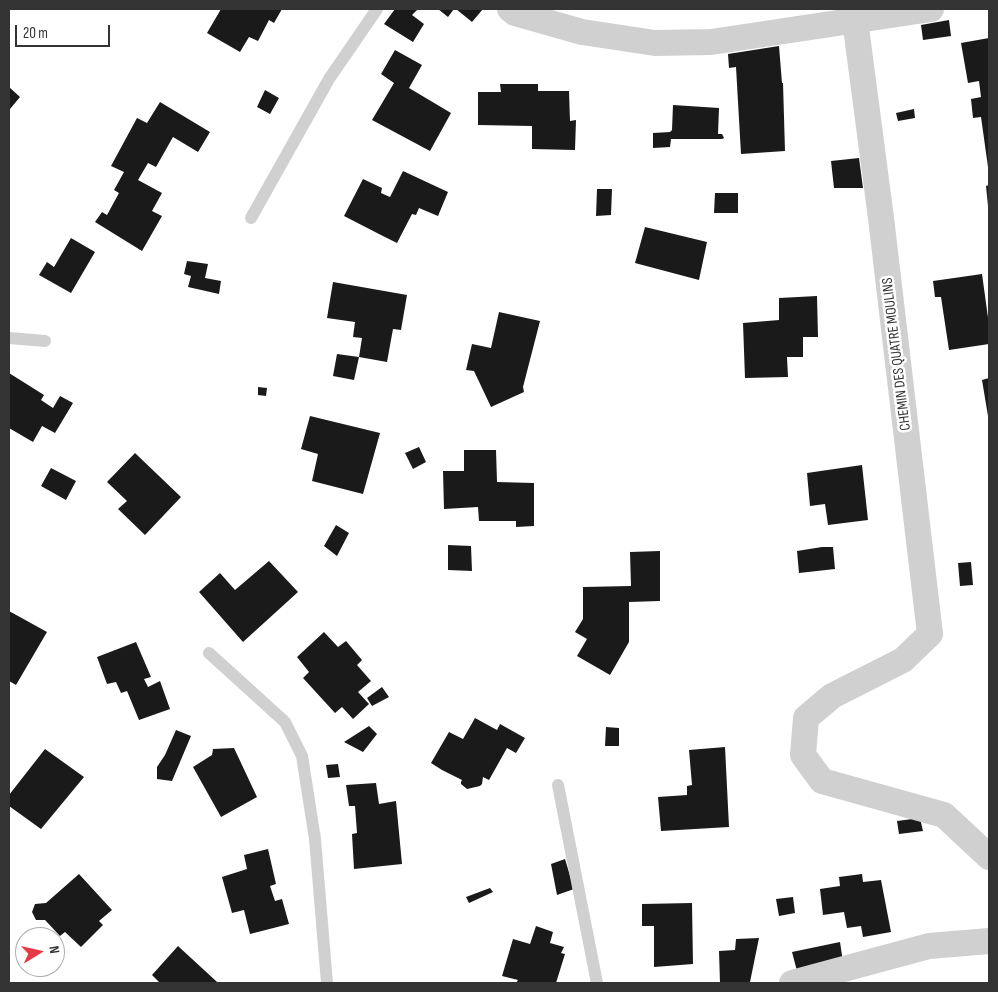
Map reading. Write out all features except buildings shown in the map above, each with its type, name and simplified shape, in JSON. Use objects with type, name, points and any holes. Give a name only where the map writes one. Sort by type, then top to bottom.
[{"type":"street","points":[[510,9],[515,13],[582,32],[655,43],[711,42],[931,9]]},
{"type":"street","name":"CHEMIN DES QUATRE MOULINS","points":[[855,20],[881,218],[930,634],[903,660],[832,696],[806,718],[804,755],[822,781],[944,815],[989,857]]},
{"type":"street","points":[[792,983],[929,946],[989,941]]},
{"type":"lane","points":[[252,218],[329,79],[377,9]]},
{"type":"lane","points":[[9,338],[45,341]]},
{"type":"lane","points":[[209,653],[285,722],[302,756],[315,839],[326,983]]},
{"type":"lane","points":[[558,785],[598,983]]}]
